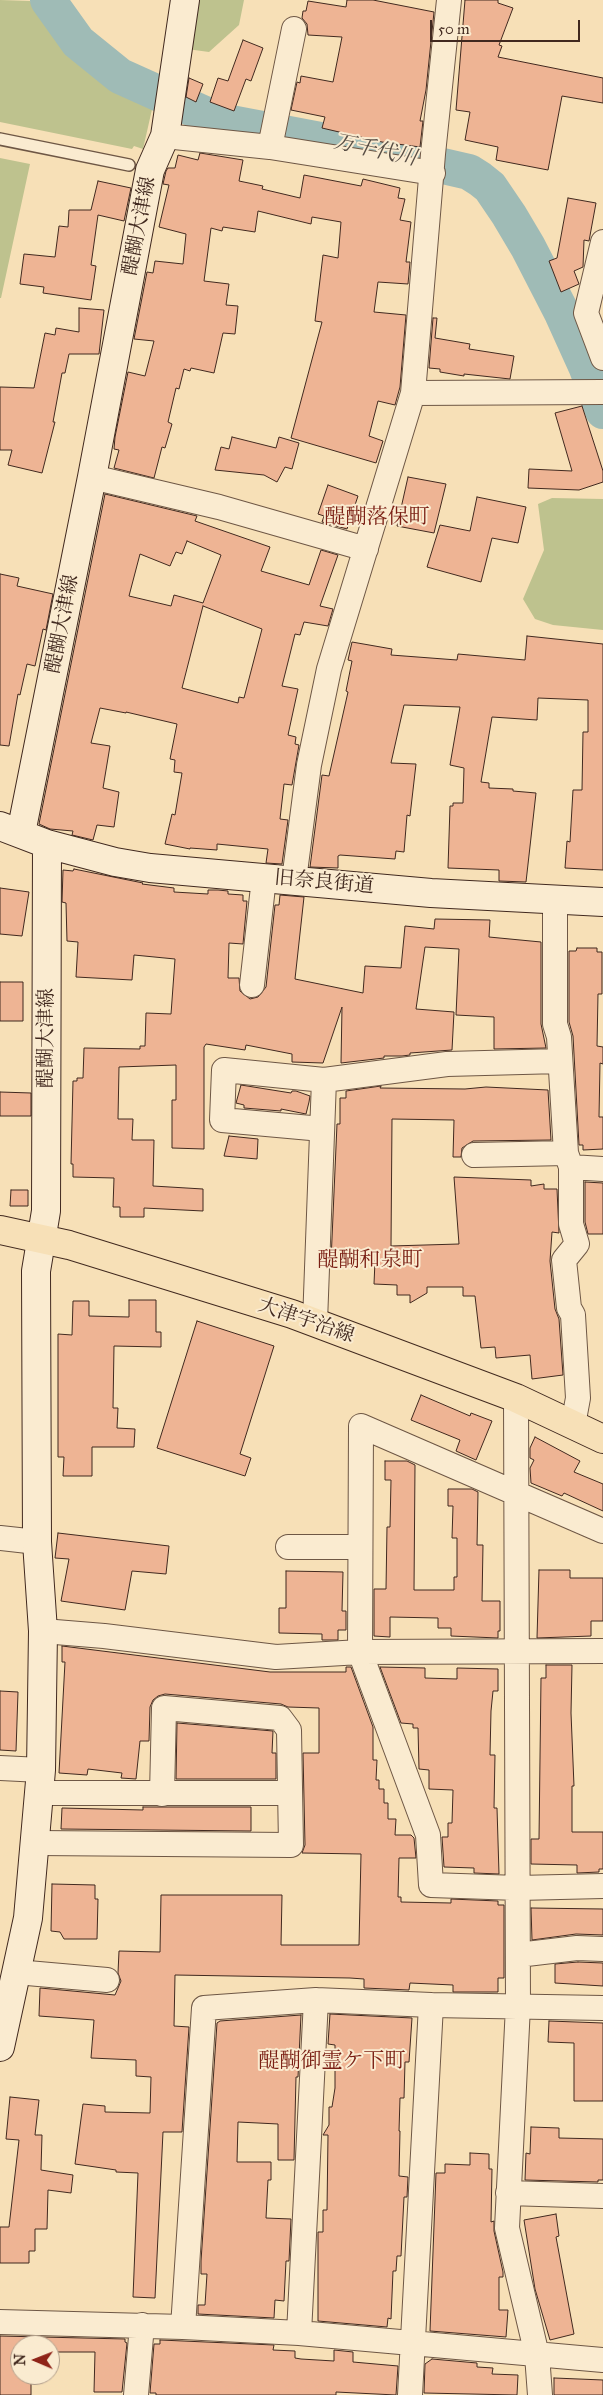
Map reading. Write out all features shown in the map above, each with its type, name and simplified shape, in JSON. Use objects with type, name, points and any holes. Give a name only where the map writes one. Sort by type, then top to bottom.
[{"type":"main road","name":"大津宇治線","points":[[0,1230],[69,1246],[314,1322],[516,1398],[603,1439]]},
{"type":"street","name":"醍醐大津線","points":[[0,2046],[4,2003],[16,1972],[28,1918],[36,1843],[41,1782],[43,1631],[37,1542],[36,1271],[46,1211],[47,844],[10,829],[92,477],[138,167],[166,136],[185,0]]},
{"type":"street","points":[[294,880],[303,799],[316,726],[329,669],[413,393],[449,0]]},
{"type":"street","points":[[272,136],[294,29]]},
{"type":"street","points":[[166,136],[272,136],[433,165]]},
{"type":"street","points":[[603,242],[586,313],[599,335],[603,358]]},
{"type":"street","points":[[413,393],[596,392]]},
{"type":"street","points":[[92,477],[220,507],[366,549]]},
{"type":"street","name":"旧奈良街道","points":[[47,844],[115,862],[150,868],[431,893],[603,902]]},
{"type":"street","points":[[252,985],[264,878]]},
{"type":"street","points":[[555,900],[555,1024],[559,1037],[569,1160],[571,1224],[577,1244],[564,1260],[569,1308],[573,1314],[577,1389],[573,1425]]},
{"type":"street","points":[[322,1128],[222,1120],[224,1070],[324,1080],[447,1064],[560,1061]]},
{"type":"street","points":[[314,1322],[324,1080]]},
{"type":"street","points":[[474,1155],[569,1160],[603,1169]]},
{"type":"street","points":[[516,1398],[518,2006],[507,2228],[537,2355],[540,2395]]},
{"type":"street","points":[[603,1531],[360,1426],[360,1652],[428,1835],[431,1886],[518,1888],[603,1886]]},
{"type":"street","points":[[0,1538],[37,1542]]},
{"type":"street","points":[[288,1547],[360,1547]]},
{"type":"street","points":[[43,1631],[104,1636],[276,1657],[360,1652],[603,1651]]},
{"type":"street","points":[[36,1843],[291,1845],[289,1730],[280,1718],[164,1708],[162,1794]]},
{"type":"street","points":[[0,1768],[41,1782],[162,1794],[290,1792]]},
{"type":"street","points":[[518,1955],[577,1948],[603,1949]]},
{"type":"street","points":[[16,1972],[107,1980]]},
{"type":"street","points":[[183,2327],[204,2008],[316,2000],[431,2005],[603,2008]]},
{"type":"street","points":[[298,2333],[316,2000]]},
{"type":"street","points":[[410,2395],[431,2005]]},
{"type":"street","points":[[508,2193],[603,2196]]},
{"type":"street","points":[[0,2322],[142,2325],[298,2333],[603,2360]]},
{"type":"street","points":[[136,2395],[142,2325]]},
{"type":"lane","points":[[0,139],[138,167]]},
{"type":"green space","points":[[0,0],[30,1],[65,53],[102,83],[153,105],[143,149],[134,146],[132,149],[0,122]]},
{"type":"green space","points":[[193,0],[244,0],[239,25],[209,52],[187,49]]},
{"type":"green space","points":[[0,158],[30,164],[1,298],[0,298]]},
{"type":"green space","points":[[552,498],[603,499],[603,630],[553,625],[535,619],[523,599],[544,550],[538,504]]},
{"type":"building","points":[[347,0],[373,0],[434,12],[426,90],[420,121],[423,121],[420,147],[382,142],[322,128],[325,117],[291,110],[297,82],[300,83],[301,76],[333,82],[342,37],[308,35],[307,24],[302,18],[308,1],[346,7]]},
{"type":"building","points":[[465,0],[498,0],[498,3],[513,8],[499,45],[502,46],[498,57],[603,78],[603,103],[562,96],[548,170],[496,160],[498,147],[465,140],[470,112],[456,110]]},
{"type":"building","points":[[243,40],[263,48],[251,81],[246,79],[234,111],[210,102],[218,78],[228,81]]},
{"type":"building","points":[[189,78],[203,84],[196,102],[186,97]]},
{"type":"building","points":[[200,153],[243,160],[239,181],[263,186],[262,189],[300,198],[304,175],[361,186],[363,179],[400,188],[398,198],[405,199],[400,220],[411,222],[406,262],[410,262],[408,284],[378,282],[374,312],[406,315],[400,387],[395,405],[378,401],[369,436],[383,441],[376,463],[291,438],[322,322],[315,321],[323,255],[338,258],[341,222],[312,217],[311,224],[258,211],[255,232],[223,227],[222,231],[211,228],[204,281],[229,284],[226,305],[238,306],[235,334],[223,333],[214,373],[191,368],[190,371],[184,369],[179,389],[176,388],[168,422],[172,424],[165,448],[162,447],[154,478],[114,468],[119,450],[114,449],[115,437],[128,372],[145,376],[154,341],[134,339],[147,272],[153,273],[155,261],[183,264],[186,234],[159,227],[169,185],[163,184],[166,171],[168,168],[175,168],[178,155],[198,160]]},
{"type":"building","points":[[98,181],[131,188],[124,221],[98,215],[91,265],[96,266],[91,300],[43,293],[44,287],[20,284],[24,254],[55,257],[59,226],[68,227],[69,210],[91,210]]},
{"type":"building","points":[[568,198],[596,203],[589,241],[584,240],[583,267],[574,271],[579,284],[561,292],[549,261],[557,258]]},
{"type":"building","points":[[79,308],[104,310],[99,354],[69,354],[65,373],[62,373],[53,422],[55,422],[42,473],[8,465],[12,450],[0,450],[0,387],[34,388],[45,333],[55,335],[56,328],[79,332]]},
{"type":"building","points":[[433,318],[437,318],[435,338],[470,344],[469,349],[514,356],[510,379],[464,374],[464,376],[429,368]]},
{"type":"building","points":[[582,406],[603,471],[603,482],[579,490],[528,488],[529,469],[572,471],[555,413]]},
{"type":"building","points":[[232,437],[276,448],[279,437],[299,443],[292,469],[285,467],[277,482],[264,475],[215,470],[221,447],[229,449]]},
{"type":"building","points":[[408,477],[446,484],[434,533],[397,526]]},
{"type":"building","points":[[328,485],[358,496],[347,529],[322,522],[324,516],[318,514]]},
{"type":"building","points":[[105,494],[197,516],[195,521],[270,547],[261,571],[309,585],[321,550],[338,555],[320,606],[333,609],[328,626],[304,622],[300,635],[295,634],[282,686],[298,689],[288,735],[296,737],[295,744],[299,745],[292,785],[284,784],[280,819],[288,820],[282,864],[266,863],[268,849],[217,844],[217,850],[190,849],[165,844],[172,814],[175,815],[182,773],[174,772],[175,760],[170,759],[177,724],[126,712],[100,708],[91,743],[110,746],[103,788],[119,792],[114,827],[97,825],[93,840],[72,835],[73,831],[50,829],[39,824]],"holes":[[[187,541],[221,555],[203,603],[174,595],[171,606],[129,596],[140,554],[170,566],[176,552],[182,554]],[[203,606],[262,629],[244,698],[239,697],[238,703],[182,688]]]},
{"type":"building","points":[[477,497],[526,507],[518,543],[492,538],[481,582],[427,567],[440,525],[470,531]]},
{"type":"building","points":[[0,574],[19,578],[17,586],[53,594],[46,630],[43,629],[35,666],[27,664],[20,695],[18,694],[9,746],[0,745]]},
{"type":"building","points":[[527,636],[603,644],[603,870],[565,868],[567,841],[570,842],[573,790],[582,790],[583,732],[588,732],[588,700],[538,698],[537,720],[492,717],[481,782],[489,783],[489,788],[513,789],[513,791],[536,793],[526,882],[499,881],[499,870],[448,868],[450,806],[453,806],[453,803],[463,803],[464,768],[450,765],[460,707],[404,705],[391,763],[416,764],[410,816],[407,815],[404,852],[396,851],[395,859],[340,855],[338,856],[338,868],[310,867],[322,775],[329,776],[348,692],[346,691],[352,661],[348,660],[352,642],[392,649],[391,655],[457,660],[458,654],[525,660]]},
{"type":"building","points":[[74,869],[142,884],[174,888],[174,892],[208,894],[208,890],[218,890],[228,891],[228,894],[243,895],[243,901],[247,901],[243,944],[229,943],[228,978],[239,978],[240,991],[250,999],[258,997],[266,987],[275,905],[279,905],[280,895],[304,897],[295,979],[363,993],[365,966],[401,968],[405,926],[434,929],[435,919],[490,920],[489,937],[541,942],[541,1024],[546,1048],[494,1049],[494,1017],[456,1015],[459,949],[425,947],[416,1009],[454,1012],[452,1050],[410,1053],[410,1055],[402,1056],[384,1056],[384,1058],[341,1063],[342,1007],[323,1063],[292,1062],[292,1054],[246,1045],[245,1050],[206,1044],[204,1047],[204,1149],[172,1148],[172,1100],[176,1100],[176,1065],[119,1067],[118,1119],[133,1119],[132,1140],[154,1140],[153,1186],[203,1189],[203,1211],[144,1208],[144,1217],[120,1217],[120,1207],[113,1207],[114,1178],[73,1177],[73,1164],[71,1164],[73,1081],[77,1081],[77,1078],[83,1078],[84,1048],[140,1049],[140,1046],[145,1046],[146,1013],[171,1014],[175,959],[134,955],[132,980],[76,977],[78,942],[67,941],[66,903],[62,902],[63,870],[73,871]]},
{"type":"building","points":[[0,888],[29,892],[22,936],[0,934]]},
{"type":"building","points":[[577,948],[597,948],[597,952],[602,952],[602,994],[598,994],[597,1046],[603,1047],[603,1064],[600,1063],[599,1117],[603,1117],[603,1149],[583,1150],[583,1145],[579,1145],[573,1036],[569,1022],[569,951],[576,951]]},
{"type":"building","points":[[0,982],[23,982],[23,1021],[0,1021]]},
{"type":"building","points":[[241,1085],[291,1093],[296,1091],[310,1096],[306,1114],[281,1109],[281,1111],[244,1108],[244,1105],[236,1103]]},
{"type":"building","points":[[381,1086],[380,1088],[465,1089],[486,1087],[548,1090],[551,1140],[473,1141],[462,1148],[461,1157],[453,1157],[454,1120],[392,1119],[391,1246],[459,1244],[454,1177],[531,1180],[531,1186],[544,1184],[544,1189],[557,1189],[559,1233],[552,1232],[550,1261],[555,1309],[559,1319],[563,1375],[532,1379],[530,1355],[496,1358],[495,1347],[481,1348],[475,1296],[463,1296],[463,1287],[427,1287],[427,1293],[410,1303],[410,1295],[397,1295],[397,1285],[374,1284],[375,1261],[331,1261],[337,1124],[340,1124],[340,1098],[346,1098],[346,1091]]},
{"type":"building","points":[[0,1092],[31,1093],[31,1116],[0,1116]]},
{"type":"building","points":[[229,1136],[258,1139],[257,1159],[224,1156]]},
{"type":"building","points":[[585,1182],[603,1183],[603,1234],[588,1234],[585,1222]]},
{"type":"building","points":[[11,1190],[28,1190],[28,1206],[10,1206]]},
{"type":"building","points":[[129,1300],[156,1300],[156,1332],[161,1332],[161,1347],[114,1346],[113,1408],[118,1408],[117,1428],[135,1429],[134,1447],[92,1447],[92,1476],[63,1476],[64,1457],[58,1457],[58,1334],[72,1335],[73,1301],[89,1301],[89,1316],[129,1317]]},
{"type":"building","points":[[197,1321],[274,1346],[240,1454],[251,1458],[245,1476],[157,1448]]},
{"type":"building","points":[[421,1395],[470,1416],[471,1413],[492,1421],[476,1460],[456,1451],[460,1440],[411,1420]]},
{"type":"building","points":[[535,1437],[580,1461],[574,1472],[603,1484],[603,1511],[564,1493],[562,1496],[531,1483],[530,1468],[534,1460],[530,1458],[530,1448]]},
{"type":"building","points":[[385,1461],[407,1461],[415,1465],[414,1590],[454,1590],[454,1577],[457,1577],[457,1538],[452,1538],[453,1506],[448,1506],[448,1489],[472,1489],[478,1492],[477,1545],[483,1545],[482,1601],[500,1601],[500,1631],[498,1631],[498,1638],[451,1636],[451,1628],[438,1628],[438,1618],[390,1617],[390,1637],[374,1636],[374,1589],[386,1589],[387,1527],[390,1527],[391,1480],[385,1480]]},
{"type":"building","points":[[58,1533],[169,1546],[166,1574],[132,1571],[125,1610],[61,1601],[69,1559],[55,1558]]},
{"type":"building","points":[[539,1570],[570,1570],[570,1578],[603,1578],[603,1621],[591,1621],[591,1636],[537,1638]]},
{"type":"building","points":[[286,1571],[343,1572],[342,1611],[346,1611],[346,1630],[338,1630],[338,1640],[322,1640],[322,1634],[279,1633],[279,1608],[286,1608]]},
{"type":"building","points":[[62,1646],[270,1672],[346,1672],[346,1667],[351,1667],[373,1727],[373,1760],[377,1760],[376,1780],[379,1780],[379,1789],[384,1789],[384,1803],[388,1803],[388,1819],[396,1819],[395,1835],[411,1835],[414,1838],[416,1858],[399,1858],[398,1897],[401,1897],[401,1902],[451,1903],[451,1899],[498,1901],[498,1905],[504,1905],[504,1978],[498,1978],[498,1992],[453,1992],[453,1985],[410,1983],[409,1990],[364,1988],[364,1979],[350,1978],[175,1975],[174,2026],[189,2027],[182,2132],[163,2132],[155,2298],[133,2297],[138,2173],[116,2172],[116,2170],[75,2164],[83,2104],[105,2106],[105,2112],[150,2113],[151,2077],[136,2076],[136,2060],[91,2058],[94,2020],[39,2016],[40,1988],[115,1995],[121,1981],[118,1973],[119,1951],[160,1952],[161,1895],[282,1895],[281,1945],[359,1945],[361,1854],[302,1853],[305,1845],[303,1753],[319,1753],[319,1708],[288,1707],[281,1704],[165,1694],[153,1700],[150,1707],[149,1741],[140,1741],[136,1779],[121,1778],[122,1773],[88,1769],[87,1775],[59,1773],[65,1662],[62,1662]]},
{"type":"building","points":[[546,1665],[572,1665],[571,1713],[574,1786],[572,1786],[572,1832],[603,1832],[603,1869],[599,1869],[599,1872],[577,1873],[577,1865],[531,1864],[531,1839],[539,1839],[541,1678],[546,1678]]},
{"type":"building","points":[[380,1667],[425,1668],[425,1678],[457,1679],[457,1668],[498,1669],[498,1691],[493,1691],[491,1711],[490,1755],[495,1755],[494,1808],[497,1808],[499,1874],[474,1873],[474,1868],[444,1867],[442,1837],[448,1837],[448,1823],[452,1823],[453,1790],[429,1789],[429,1770],[419,1769],[418,1728],[413,1728],[413,1724],[401,1723]]},
{"type":"building","points":[[0,1691],[18,1692],[16,1751],[0,1750]]},
{"type":"building","points":[[177,1723],[273,1731],[272,1753],[276,1753],[276,1779],[176,1779]]},
{"type":"building","points":[[143,1807],[251,1807],[251,1831],[61,1829],[62,1808],[143,1810]]},
{"type":"building","points":[[52,1884],[95,1885],[95,1899],[98,1899],[97,1939],[64,1939],[60,1932],[51,1931]]},
{"type":"building","points":[[531,1908],[603,1909],[603,1935],[576,1934],[532,1940]]},
{"type":"building","points":[[578,1962],[603,1963],[603,1986],[555,1983],[555,1964]]},
{"type":"building","points":[[330,2014],[412,2018],[409,2062],[405,2062],[404,2098],[400,2098],[399,2131],[399,2176],[408,2177],[407,2197],[404,2197],[401,2256],[397,2256],[396,2271],[393,2271],[391,2319],[388,2318],[387,2327],[318,2321],[318,2232],[323,2232],[323,2210],[327,2210],[328,2135],[323,2135],[329,2125],[329,2107],[332,2107],[335,2088],[335,2045],[328,2044]]},
{"type":"building","points":[[301,2015],[298,2077],[296,2077],[294,2160],[278,2160],[278,2124],[238,2122],[237,2162],[271,2162],[271,2180],[268,2180],[266,2218],[291,2219],[289,2261],[286,2261],[284,2301],[275,2300],[274,2318],[198,2314],[198,2305],[205,2305],[207,2274],[201,2274],[201,2261],[217,2023],[220,2021]]},
{"type":"building","points":[[549,2021],[603,2023],[603,2101],[574,2101],[574,2043],[548,2042]]},
{"type":"building","points":[[10,2097],[39,2100],[35,2135],[42,2135],[41,2170],[73,2175],[71,2193],[48,2190],[47,2229],[35,2229],[35,2251],[29,2251],[29,2263],[0,2263],[0,2227],[9,2227],[19,2140],[6,2139]]},
{"type":"building","points":[[531,2127],[559,2128],[559,2138],[603,2139],[603,2180],[598,2180],[598,2182],[525,2180],[526,2153],[530,2154]]},
{"type":"building","points":[[470,2153],[489,2154],[489,2169],[492,2169],[491,2222],[494,2221],[494,2231],[503,2272],[503,2277],[499,2277],[499,2310],[508,2310],[506,2337],[430,2331],[436,2173],[445,2173],[445,2164],[470,2165]]},
{"type":"building","points":[[556,2214],[559,2236],[556,2237],[574,2334],[550,2340],[535,2289],[524,2220]]},
{"type":"building","points":[[0,2336],[10,2336],[10,2385],[31,2385],[31,2395],[0,2395]]},
{"type":"building","points":[[60,2337],[125,2339],[127,2343],[122,2392],[94,2392],[95,2352],[60,2352]]},
{"type":"building","points":[[160,2340],[274,2345],[273,2350],[295,2351],[295,2358],[301,2359],[334,2361],[334,2350],[353,2352],[353,2362],[398,2366],[396,2395],[336,2392],[336,2395],[156,2395],[156,2393],[150,2393],[154,2344],[160,2344]]},
{"type":"building","points":[[432,2359],[477,2363],[477,2367],[493,2368],[492,2374],[518,2375],[517,2395],[424,2393],[425,2364]]},
{"type":"building","points":[[554,2378],[603,2380],[603,2395],[554,2395]]},
{"type":"waterway","name":"万千代川","points":[[48,0],[78,42],[120,76],[220,121],[373,150],[469,172],[480,179],[490,187],[528,247],[562,313],[586,366],[603,411]]},
{"type":"district","name":"醍醐落保町","points":[[377,518]]},
{"type":"district","name":"醍醐和泉町","points":[[370,1261]]},
{"type":"district","name":"醍醐御霊ケ下町","points":[[332,2062]]}]
